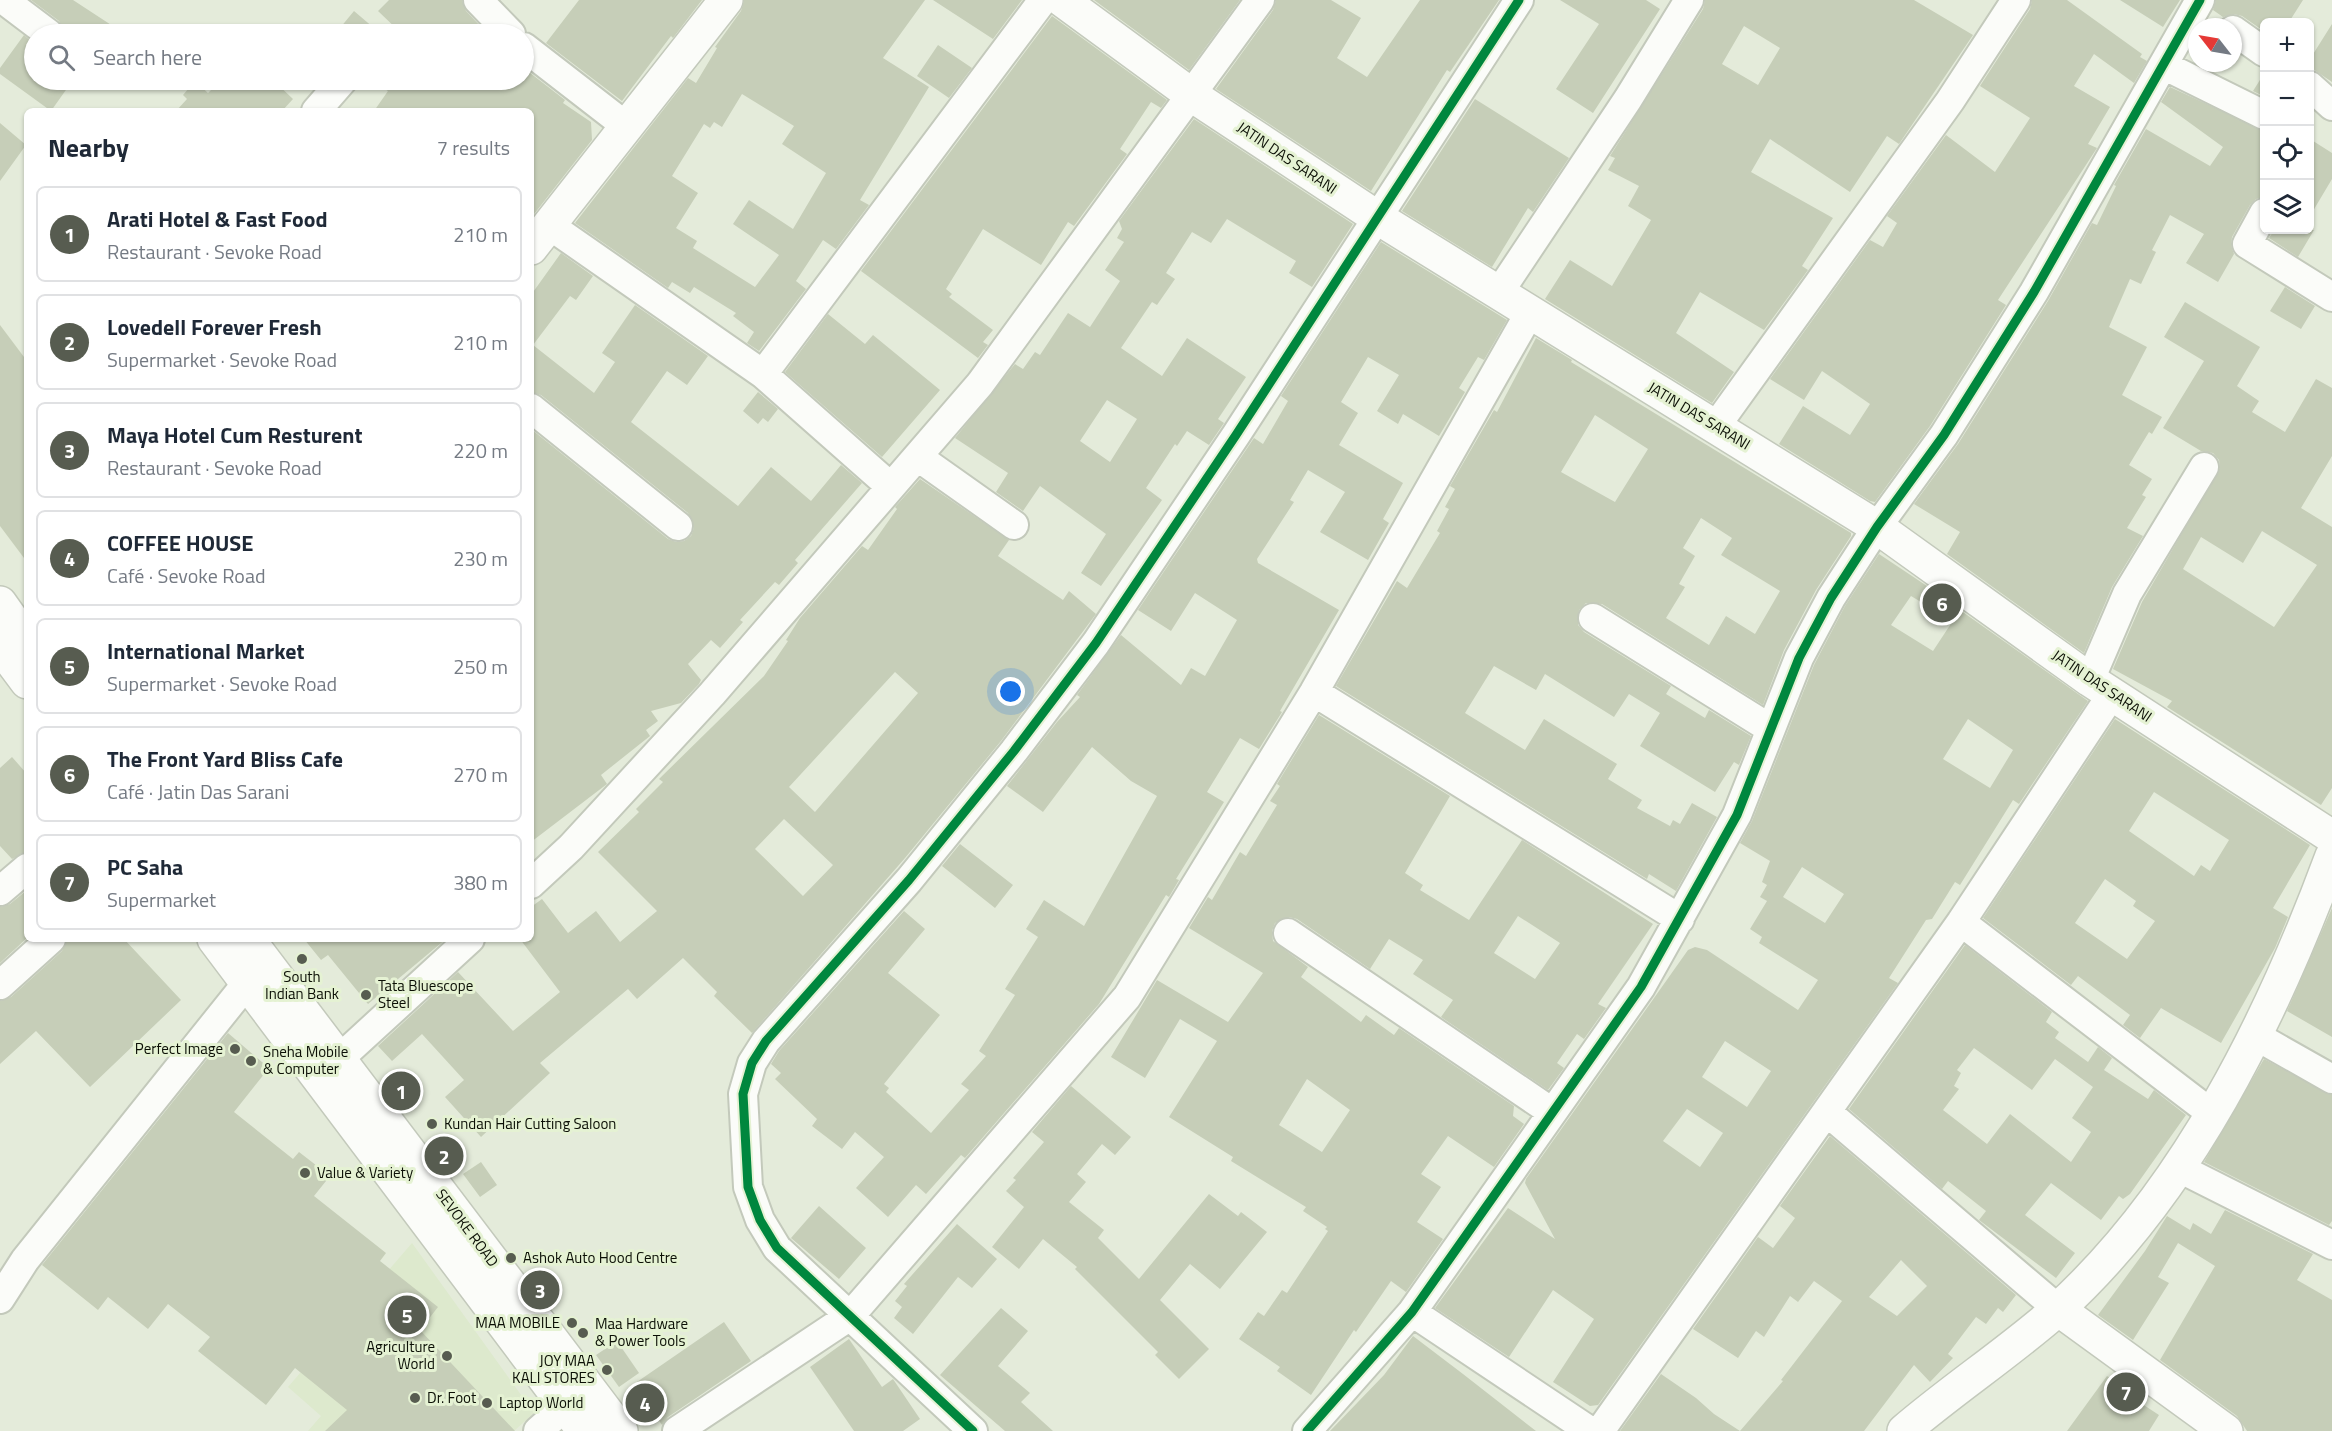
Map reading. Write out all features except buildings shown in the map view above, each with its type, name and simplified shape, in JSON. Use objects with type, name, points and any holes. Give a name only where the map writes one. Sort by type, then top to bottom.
[{"type":"street","points":[[4,0],[36,24]]},
{"type":"street","points":[[478,0],[501,24]]},
{"type":"street","points":[[726,0],[540,236],[763,374],[891,487]]},
{"type":"street","points":[[763,374],[1043,0]]},
{"type":"street","name":"JATIN DAS SARANI","points":[[1062,0],[1193,96],[1378,219],[1529,314],[1716,426],[1877,528],[2101,687],[2332,837]]},
{"type":"street","points":[[534,881],[571,847],[712,694],[980,384],[1193,96],[1260,0]]},
{"type":"street","points":[[973,1431],[777,1248],[760,1220],[748,1187],[743,1094],[752,1063],[766,1041],[909,880],[1014,752],[1096,643],[1378,219],[1519,0]]},
{"type":"street","points":[[1498,294],[1628,99],[1689,0]]},
{"type":"street","points":[[1716,426],[1950,101],[2016,0]]},
{"type":"street","points":[[1307,1431],[1412,1312],[1641,987],[1737,815],[1799,657],[1831,598],[1877,528],[1944,435],[2034,292],[2198,4],[2216,18]]},
{"type":"street","points":[[2242,36],[2260,49]]},
{"type":"street","points":[[534,55],[626,126]]},
{"type":"street","points":[[2163,65],[2260,114]]},
{"type":"street","points":[[318,108],[334,90]]},
{"type":"street","points":[[2314,90],[2332,106]]},
{"type":"street","points":[[2260,222],[2247,244],[2332,297]]},
{"type":"street","points":[[676,1431],[850,1316],[1127,997],[1314,692],[1529,314]]},
{"type":"street","points":[[534,410],[678,526]]},
{"type":"street","points":[[918,457],[1014,525]]},
{"type":"street","points":[[1600,1431],[1961,922],[2101,687],[2127,594],[2204,467]]},
{"type":"street","points":[[0,603],[24,637]]},
{"type":"street","points":[[1593,618],[1771,729]]},
{"type":"street","points":[[0,646],[24,678]]},
{"type":"street","points":[[1314,692],[1680,918]]},
{"type":"street","points":[[1904,1431],[2058,1309],[2121,1243],[2177,1167],[2256,1036],[2302,937],[2332,856]]},
{"type":"street","points":[[0,891],[24,871]]},
{"type":"street","points":[[1961,922],[2211,1113]]},
{"type":"street","points":[[1288,933],[1552,1112]]},
{"type":"street","points":[[0,985],[48,942]]},
{"type":"street","name":"SEVOKE ROAD","points":[[216,942],[247,983],[328,1068],[621,1431]]},
{"type":"street","name":"SEVOKE ROAD","points":[[250,942],[328,1068],[574,1419]]},
{"type":"street","points":[[328,1068],[468,942]]},
{"type":"street","points":[[0,1299],[25,1260],[247,983]]},
{"type":"street","points":[[2256,1036],[2332,1079]]},
{"type":"street","points":[[1827,1112],[2058,1309],[2226,1431]]},
{"type":"street","points":[[2177,1167],[2332,1245]]},
{"type":"street","points":[[1412,1312],[1590,1431]]},
{"type":"street","points":[[538,1431],[574,1419]]},
{"type":"shaded area","points":[[412,1243],[534,1413],[514,1431],[308,1431],[321,1416],[288,1387]]},
{"type":"cycle path","points":[[973,1431],[777,1248],[760,1220],[748,1187],[743,1094],[752,1063],[766,1041],[909,880],[1014,751],[1096,643],[1236,435],[1519,0]]},
{"type":"cycle path","points":[[1307,1431],[1412,1312],[1641,987],[1737,815],[1799,658],[1831,598],[1877,527],[1944,435],[2034,292],[2200,0]]},
{"type":"place","name":"The Front Yard Bliss Cafe","points":[[1942,603]]},
{"type":"place","name":"South Indian Bank","points":[[302,959]]},
{"type":"place","name":"Tata Bluescope Steel","points":[[366,995]]},
{"type":"place","name":"Perfect Image","points":[[235,1049]]},
{"type":"place","name":"Sneha Mobile & Computer","points":[[251,1061]]},
{"type":"place","name":"Arati Hotel & Fast Food","points":[[401,1091]]},
{"type":"place","name":"Kundan Hair Cutting Saloon","points":[[432,1124]]},
{"type":"place","name":"Lovedell Forever Fresh","points":[[444,1156]]},
{"type":"place","name":"Value & Variety","points":[[305,1173]]},
{"type":"place","name":"Ashok Auto Hood Centre","points":[[511,1258]]},
{"type":"place","name":"Maya Hotel Cum Resturent","points":[[540,1290]]},
{"type":"place","name":"International Market","points":[[407,1315]]},
{"type":"place","name":"MAA MOBILE","points":[[572,1323]]},
{"type":"place","name":"Maa Hardware & Power Tools","points":[[583,1333]]},
{"type":"place","name":"Agriculture World","points":[[447,1356]]},
{"type":"place","name":"JOY MAA KALI STORES","points":[[607,1370]]},
{"type":"place","name":"PC Saha","points":[[2126,1392]]},
{"type":"place","name":"Dr. Foot","points":[[415,1398]]},
{"type":"place","name":"Laptop World","points":[[487,1403]]},
{"type":"place","name":"COFFEE HOUSE","points":[[645,1403]]}]
